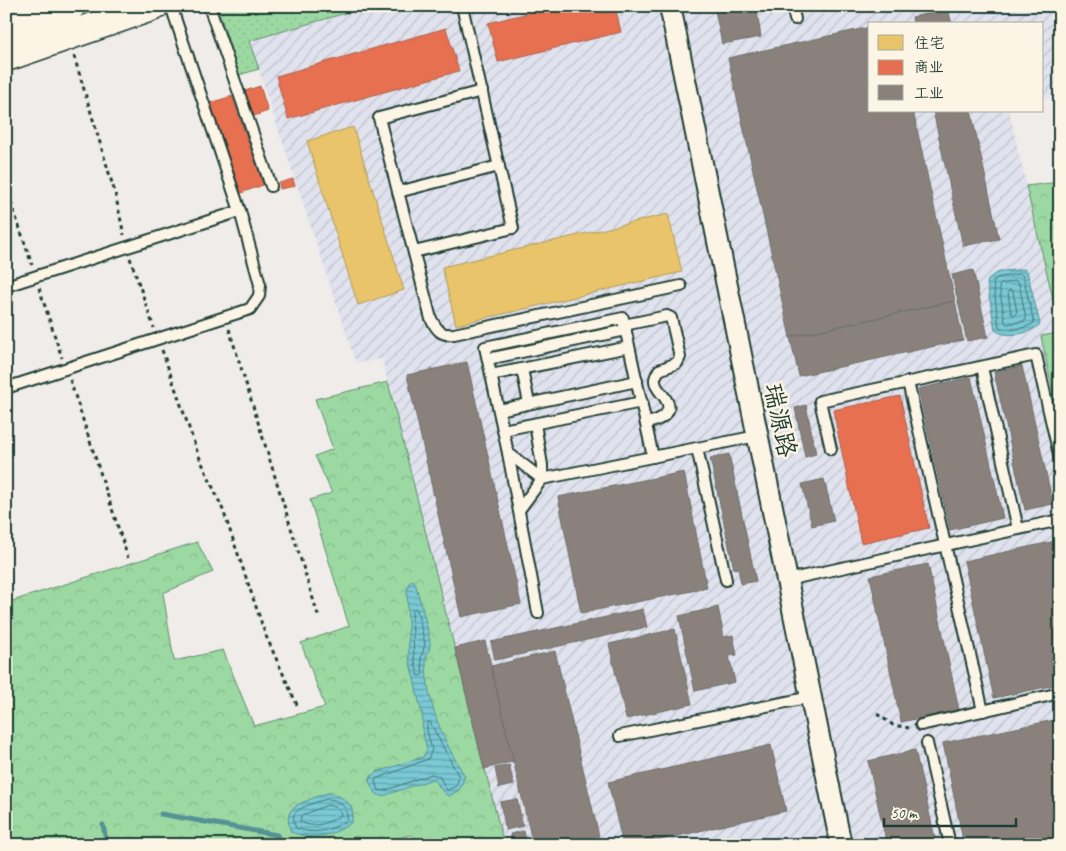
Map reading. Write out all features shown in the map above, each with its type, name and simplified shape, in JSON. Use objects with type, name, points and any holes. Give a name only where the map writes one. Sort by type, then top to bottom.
[{"type":"main road","points":[[6,28],[71,6]]},
{"type":"main road","points":[[6,57],[154,6]]},
{"type":"street","name":"瑞源路","points":[[670,6],[841,845]]},
{"type":"lane","points":[[6,388],[250,309],[259,296],[260,284],[240,211],[171,6]]},
{"type":"lane","points":[[209,6],[270,186]]},
{"type":"lane","points":[[414,252],[513,228],[462,6]]},
{"type":"lane","points":[[792,6],[795,19]]},
{"type":"lane","points":[[482,91],[379,118],[431,319],[438,330],[446,335],[681,286]]},
{"type":"lane","points":[[398,192],[499,166]]},
{"type":"lane","points":[[6,286],[240,211]]},
{"type":"lane","points":[[488,359],[612,333],[625,327],[667,316],[671,318],[680,357],[677,362],[658,370],[654,381],[669,406],[668,412],[660,419],[646,423]]},
{"type":"lane","points":[[538,613],[508,453],[485,347],[623,318],[654,457]]},
{"type":"lane","points":[[491,375],[629,346]]},
{"type":"lane","points":[[831,448],[820,401],[1036,355],[1060,459]]},
{"type":"lane","points":[[982,367],[1018,530]]},
{"type":"lane","points":[[522,369],[530,403]]},
{"type":"lane","points":[[499,410],[637,381]]},
{"type":"lane","points":[[908,382],[983,711]]},
{"type":"lane","points":[[503,430],[642,402]]},
{"type":"lane","points":[[519,510],[542,480],[542,465],[534,424]]},
{"type":"lane","points":[[542,480],[758,436]]},
{"type":"lane","points":[[697,448],[726,580]]},
{"type":"lane","points":[[508,453],[542,480]]},
{"type":"lane","points":[[787,580],[1060,520]]},
{"type":"lane","points":[[922,725],[1060,693]]},
{"type":"lane","points":[[620,736],[811,697]]},
{"type":"lane","points":[[928,743],[950,845]]},
{"type":"path","points":[[68,35],[115,193],[126,248],[198,454],[223,510],[266,636],[298,707]]},
{"type":"path","points":[[225,317],[319,618]]},
{"type":"path","points":[[877,714],[893,725],[906,729],[922,725]]},
{"type":"shaded area","points":[[370,6],[1060,6],[1060,96],[1044,99],[1044,22],[868,22],[868,112],[1009,112],[1060,328],[1060,333],[1041,336],[1060,424],[1060,845],[504,845],[382,359],[356,363],[249,41]]},
{"type":"green space","points":[[226,6],[370,6],[249,41],[259,69],[239,75],[218,8]]},
{"type":"green space","points":[[1060,182],[1060,328],[1026,186]]},
{"type":"green space","points":[[1060,333],[1060,424],[1041,336]]},
{"type":"green space","points":[[388,382],[504,845],[426,845],[411,835],[370,845],[6,845],[6,603],[197,542],[213,572],[163,593],[174,661],[223,650],[254,726],[325,707],[301,643],[349,626],[310,500],[332,493],[315,456],[333,449],[315,399]]},
{"type":"water","points":[[1024,269],[1027,271],[1040,324],[1025,333],[1012,335],[1000,333],[995,330],[987,283],[989,278],[997,273]]},
{"type":"water","points":[[412,580],[415,582],[430,642],[426,661],[427,676],[437,721],[465,776],[460,789],[449,796],[443,792],[433,779],[383,796],[376,793],[369,781],[371,776],[377,772],[423,757],[427,749],[422,730],[423,719],[409,658],[407,591]]},
{"type":"water","points":[[328,793],[339,796],[348,803],[352,810],[352,822],[338,831],[323,836],[299,835],[291,832],[288,821],[292,809],[306,801]]},
{"type":"building: 住宅","points":[[353,127],[404,290],[358,305],[307,141]]},
{"type":"building: 住宅","points":[[668,214],[682,272],[456,325],[442,267]]},
{"type":"building: 商业","points":[[556,6],[615,6],[621,32],[498,62],[488,23]]},
{"type":"building: 商业","points":[[446,28],[459,71],[288,119],[276,76]]},
{"type":"building: 商业","points":[[260,86],[268,111],[254,116],[245,91]]},
{"type":"building: 商业","points":[[232,96],[263,185],[241,193],[210,103]]},
{"type":"building: 商业","points":[[293,179],[295,186],[280,189],[279,183]]},
{"type":"building: 商业","points":[[900,396],[929,528],[861,543],[833,410]]},
{"type":"building: 工业","points":[[714,6],[756,6],[761,37],[722,44]]},
{"type":"building: 工业","points":[[948,9],[951,22],[913,22],[912,17]]},
{"type":"building: 工业","points":[[868,27],[868,112],[913,112],[955,301],[790,337],[728,58]]},
{"type":"building: 工业","points":[[933,112],[971,112],[999,239],[963,246]]},
{"type":"building: 工业","points":[[973,270],[988,337],[967,341],[952,275]]},
{"type":"building: 工业","points":[[955,301],[963,340],[799,376],[790,337]]},
{"type":"building: 工业","points":[[467,362],[521,604],[461,617],[407,375]]},
{"type":"building: 工业","points":[[1022,366],[1053,504],[1025,510],[994,372]]},
{"type":"building: 工业","points":[[971,377],[1003,518],[950,530],[918,389]]},
{"type":"building: 工业","points":[[806,405],[816,454],[805,457],[795,408]]},
{"type":"building: 工业","points":[[729,454],[756,581],[741,584],[738,568],[734,569],[710,458]]},
{"type":"building: 工业","points":[[684,472],[707,588],[581,613],[558,497]]},
{"type":"building: 工业","points":[[824,479],[834,521],[812,526],[802,484]]},
{"type":"building: 工业","points":[[1060,540],[1060,684],[994,698],[964,561]]},
{"type":"building: 工业","points":[[928,564],[959,710],[901,722],[870,576]]},
{"type":"building: 工业","points":[[718,607],[724,637],[733,635],[737,655],[729,656],[735,682],[695,691],[679,616]]},
{"type":"building: 工业","points":[[643,609],[647,627],[495,660],[491,642]]},
{"type":"building: 工业","points":[[675,629],[692,704],[626,719],[609,644]]},
{"type":"building: 工业","points":[[485,641],[515,761],[484,769],[455,648]]},
{"type":"building: 工业","points":[[555,651],[599,836],[563,845],[533,845],[491,666]]},
{"type":"building: 工业","points":[[1054,720],[1060,749],[1060,845],[964,845],[943,743]]},
{"type":"building: 工业","points":[[771,745],[786,811],[639,845],[623,845],[608,782]]},
{"type":"building: 工业","points":[[915,750],[935,838],[907,845],[887,845],[868,761]]},
{"type":"building: 工业","points":[[509,765],[514,785],[499,788],[495,768]]},
{"type":"building: 工业","points":[[517,799],[523,826],[506,830],[500,802]]},
{"type":"building: 工业","points":[[524,831],[527,845],[513,845],[510,834]]},
{"type":"building: 工业","points":[[707,839],[708,845],[680,845]]},
{"type":"waterway","points":[[161,814],[277,835],[280,845]]},
{"type":"waterway","points":[[103,825],[107,845]]}]
